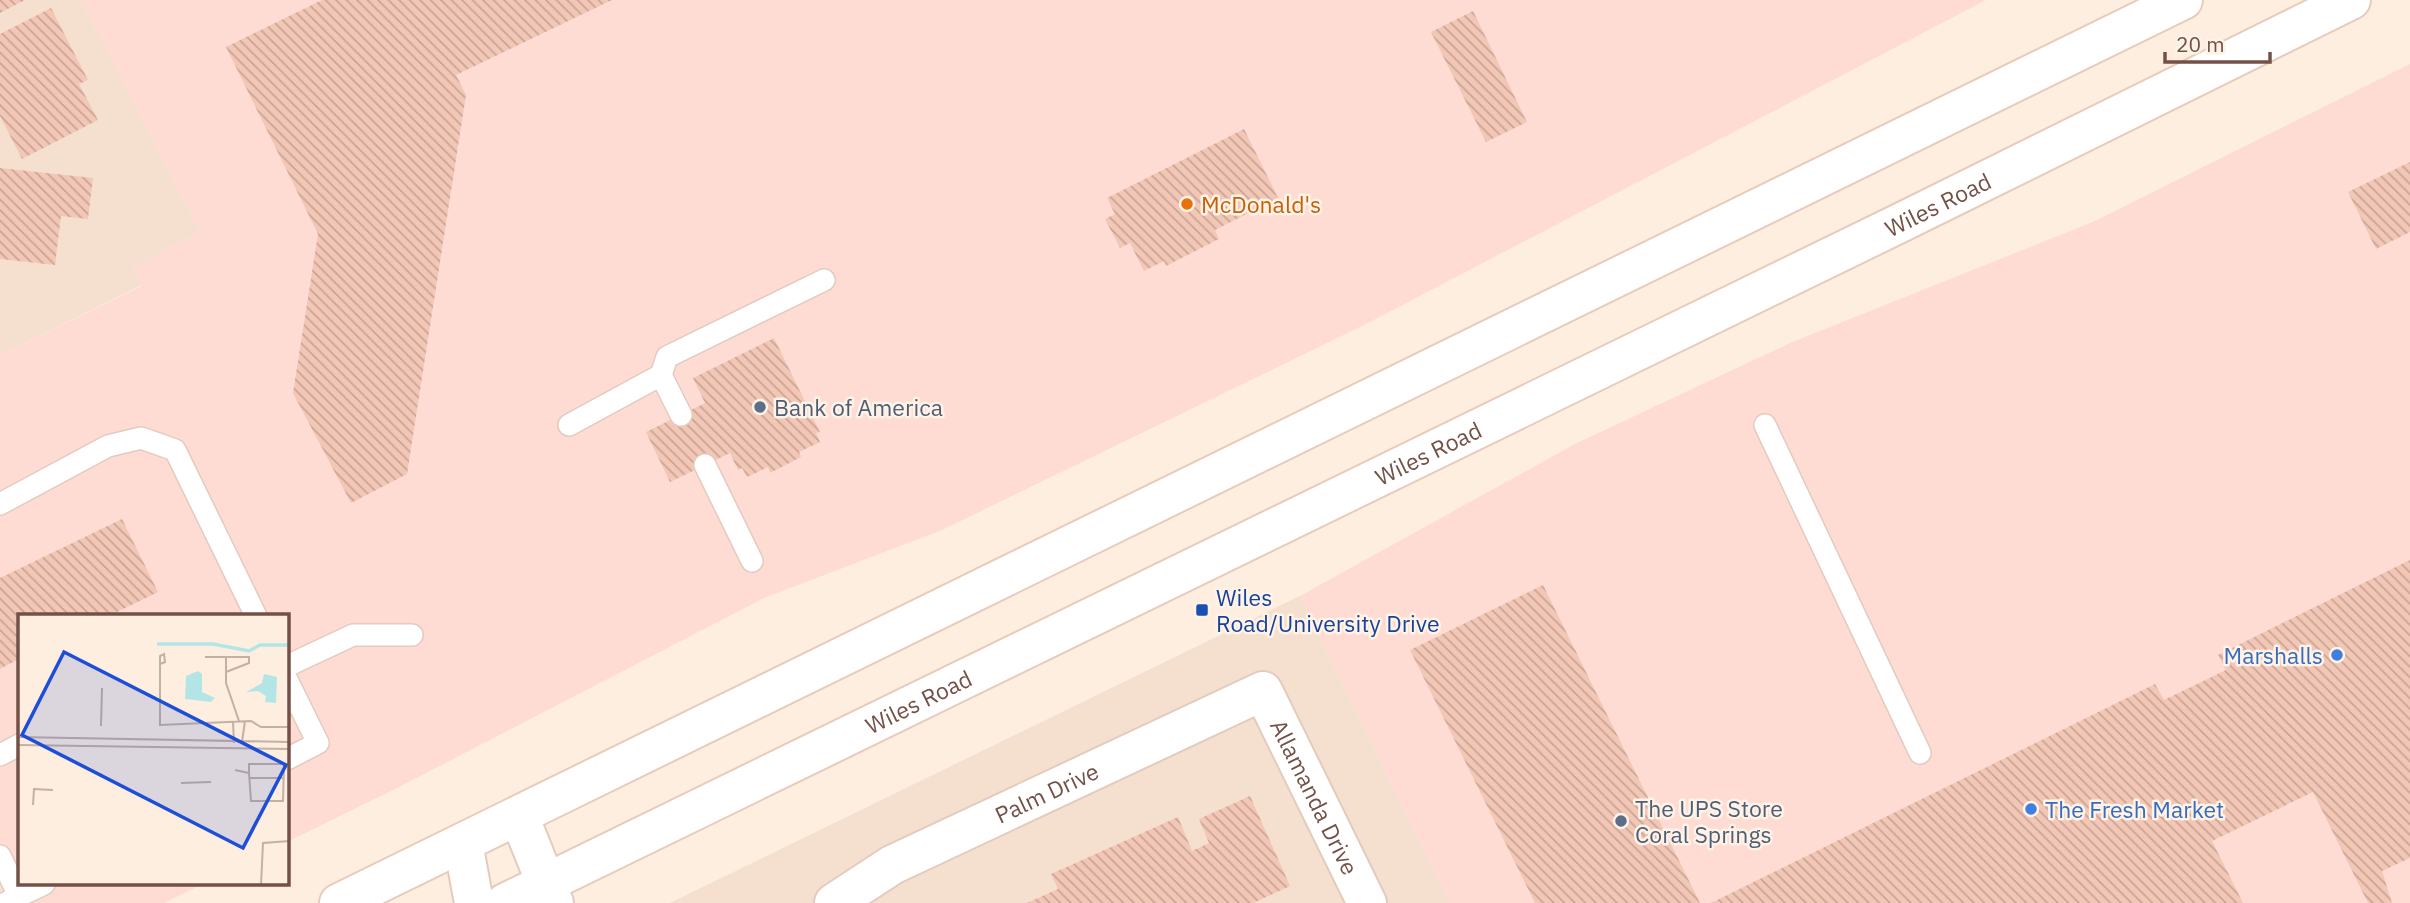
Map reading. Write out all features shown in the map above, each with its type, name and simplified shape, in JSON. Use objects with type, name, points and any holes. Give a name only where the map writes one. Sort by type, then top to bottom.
[{"type":"main road","points":[[339,903],[2183,0]]},
{"type":"main road","name":"Wiles Road","points":[[505,903],[550,893],[2351,0]]},
{"type":"main road","name":"Palm Drive","points":[[834,903],[892,865],[1263,691]]},
{"type":"main road","name":"Allamanda Drive","points":[[1263,691],[1367,903]]},
{"type":"main road","points":[[519,816],[550,893]]},
{"type":"main road","points":[[463,843],[474,903]]},
{"type":"lane","points":[[569,425],[661,375],[667,357],[824,279]]},
{"type":"lane","points":[[661,375],[681,415]]},
{"type":"lane","points":[[1765,425],[1920,754]]},
{"type":"lane","points":[[0,504],[108,446],[141,438],[174,450],[255,614]]},
{"type":"lane","points":[[705,465],[752,561]]},
{"type":"lane","points":[[289,665],[353,635],[412,635]]},
{"type":"lane","points":[[289,684],[318,743],[289,758]]},
{"type":"lane","points":[[0,755],[18,746]]},
{"type":"lane","points":[[0,856],[13,900],[40,886]]},
{"type":"shaded area","points":[[0,0],[81,0],[200,232],[133,267],[142,285],[0,355]]},
{"type":"shaded area","points":[[81,0],[1986,0],[1366,324],[942,530],[764,598],[289,841],[289,614],[18,614],[18,886],[199,886],[164,903],[0,903],[0,355],[142,286],[133,267],[200,232]]},
{"type":"shaded area","points":[[2410,64],[2410,903],[1450,903],[1300,596],[1575,444],[1790,343],[2093,222]]},
{"type":"shaded area","points":[[1300,596],[1450,903],[670,903]]},
{"type":"building","points":[[0,0],[25,0],[0,13]]},
{"type":"building","points":[[322,0],[612,0],[456,75],[466,95],[407,474],[351,503],[293,393],[318,234],[226,47]]},
{"type":"building","points":[[51,8],[88,80],[79,84],[98,120],[22,159],[0,116],[0,34]]},
{"type":"building","points":[[1473,11],[1527,122],[1486,142],[1431,32]]},
{"type":"building","points":[[1244,129],[1278,198],[1215,230],[1219,239],[1166,266],[1164,261],[1144,271],[1130,243],[1120,248],[1105,219],[1115,214],[1107,198]]},
{"type":"building","points":[[2410,162],[2410,232],[2376,249],[2348,192]]},
{"type":"building","points":[[0,168],[93,178],[88,219],[61,216],[55,265],[0,259]]},
{"type":"building","points":[[774,338],[820,432],[816,433],[820,442],[799,452],[801,457],[770,473],[768,467],[747,477],[742,468],[738,470],[730,453],[670,482],[646,432],[705,403],[693,378]]},
{"type":"building","points":[[122,519],[158,592],[117,612],[118,614],[18,614],[18,660],[0,669],[0,578]]},
{"type":"building","points":[[2410,560],[2410,858],[2382,871],[2392,903],[2368,903],[2313,792],[2212,841],[2243,903],[1711,903],[2155,684],[2164,700],[2226,670],[2218,655]]},
{"type":"building","points":[[1543,585],[1700,903],[1535,903],[1410,650]]},
{"type":"building","points":[[1250,796],[1290,886],[1253,903],[1027,903],[1058,889],[1051,874],[1178,817],[1192,851],[1209,843],[1199,819]]},
{"type":"place","name":"McDonald's","points":[[1187,204]]},
{"type":"place","name":"Bank of America","points":[[760,407]]},
{"type":"place","name":"Wiles Road/University Drive","points":[[1202,610]]},
{"type":"place","name":"Marshalls","points":[[2337,655]]},
{"type":"place","name":"The Fresh Market","points":[[2031,809]]},
{"type":"place","name":"The UPS Store Coral Springs","points":[[1621,821]]}]
